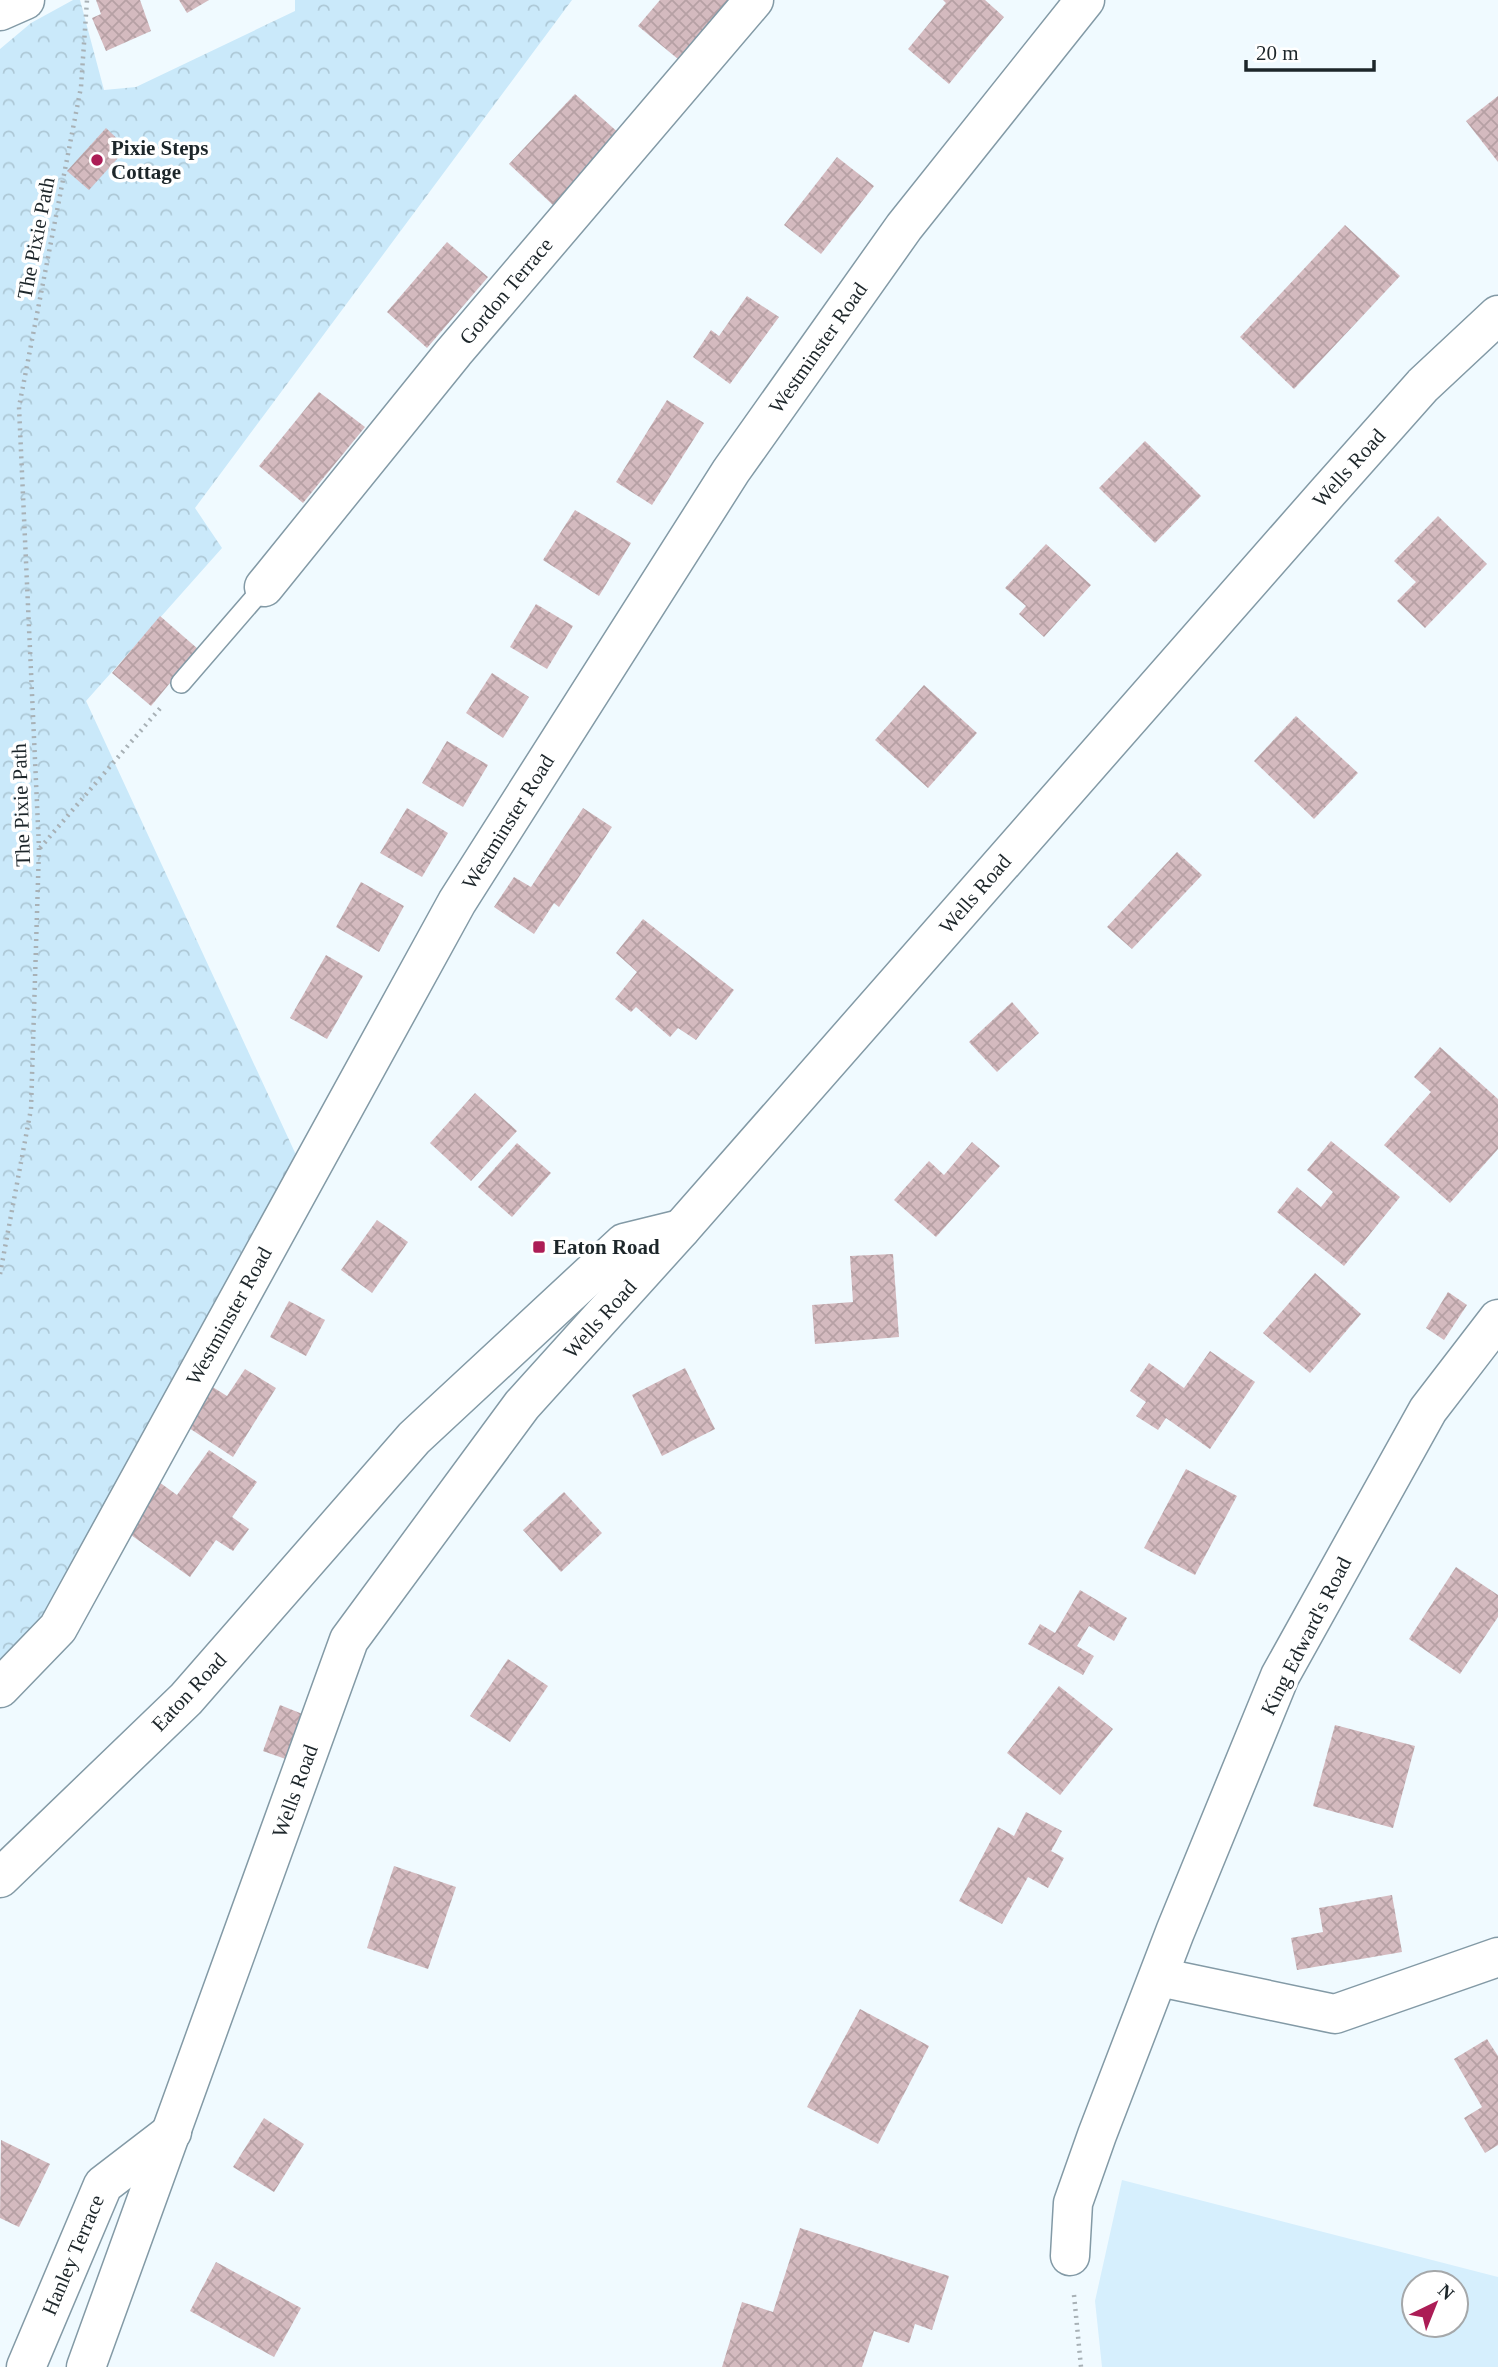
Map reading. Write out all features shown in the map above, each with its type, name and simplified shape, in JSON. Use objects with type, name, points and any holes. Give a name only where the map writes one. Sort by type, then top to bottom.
[{"type":"main road","points":[[0,11],[25,0]]},
{"type":"main road","name":"Gordon Terrace","points":[[264,587],[454,352],[754,0]]},
{"type":"main road","name":"Westminster Road","points":[[0,1688],[58,1628],[457,902],[731,471],[904,227],[1085,0]]},
{"type":"main road","name":"Wells Road","points":[[86,2367],[349,1640],[522,1405],[681,1229],[1423,385],[1498,315]]},
{"type":"main road","name":"Eaton Road","points":[[0,1878],[186,1699],[414,1438],[624,1243],[681,1229]]},
{"type":"main road","name":"King Edward's Road","points":[[1070,2256],[1073,2203],[1159,1977],[1280,1676],[1429,1410],[1498,1319]]},
{"type":"main road","points":[[1159,1977],[1335,2014],[1498,1957]]},
{"type":"main road","name":"Hanley Terrace","points":[[26,2367],[103,2185],[172,2132]]},
{"type":"lane","points":[[181,683],[264,587]]},
{"type":"path","name":"The Pixie Path","points":[[0,1274],[31,1109],[40,848],[19,407],[81,87],[87,0]]},
{"type":"path","points":[[40,848],[181,683]]},
{"type":"path","points":[[1070,2256],[1081,2367]]},
{"type":"shaded area","points":[[1122,2180],[1467,2269],[1400,2269],[1400,2339],[1470,2339],[1470,2270],[1498,2277],[1498,2367],[1102,2367],[1095,2301]]},
{"type":"green space","points":[[73,0],[80,0],[104,90],[136,87],[295,11],[295,0],[572,0],[195,508],[222,548],[86,701],[303,1170],[0,1693],[0,49],[31,23]]},
{"type":"building","points":[[96,0],[140,0],[151,31],[106,51],[92,18],[101,14]]},
{"type":"building","points":[[179,0],[209,0],[187,13]]},
{"type":"building","points":[[660,0],[737,0],[684,64],[638,26]]},
{"type":"building","points":[[943,0],[985,0],[1004,17],[949,84],[908,49],[946,3]]},
{"type":"building","points":[[575,94],[621,135],[554,206],[509,164]]},
{"type":"building","points":[[1498,96],[1498,162],[1466,121]]},
{"type":"building","name":"Pixie Steps Cottage","points":[[106,128],[127,148],[89,190],[67,171]]},
{"type":"building","points":[[837,157],[874,186],[821,254],[784,225]]},
{"type":"building","points":[[1345,225],[1400,276],[1294,389],[1240,337]]},
{"type":"building","points":[[447,242],[488,277],[427,348],[387,312]]},
{"type":"building","points":[[747,296],[779,317],[730,384],[693,357],[711,330],[719,336]]},
{"type":"building","points":[[319,392],[365,427],[303,503],[259,466]]},
{"type":"building","points":[[667,400],[704,423],[652,505],[616,482]]},
{"type":"building","points":[[1145,441],[1201,496],[1155,543],[1099,488]]},
{"type":"building","points":[[575,510],[631,543],[599,596],[543,560]]},
{"type":"building","points":[[1438,516],[1487,564],[1425,628],[1397,601],[1416,582],[1394,561]]},
{"type":"building","points":[[1046,544],[1091,585],[1044,637],[1019,614],[1026,606],[1005,588]]},
{"type":"building","points":[[536,604],[573,626],[547,669],[510,647]]},
{"type":"building","points":[[160,616],[198,649],[151,706],[112,673]]},
{"type":"building","points":[[492,673],[529,697],[503,738],[466,713]]},
{"type":"building","points":[[924,685],[977,733],[928,788],[875,740]]},
{"type":"building","points":[[1296,716],[1358,773],[1314,819],[1254,761]]},
{"type":"building","points":[[447,741],[488,765],[463,807],[422,783]]},
{"type":"building","points":[[407,808],[448,833],[422,877],[380,853]]},
{"type":"building","points":[[583,808],[612,827],[559,907],[554,903],[534,934],[494,907],[514,877],[531,887]]},
{"type":"building","points":[[1177,852],[1202,875],[1132,949],[1107,927]]},
{"type":"building","points":[[361,882],[404,906],[379,952],[336,927]]},
{"type":"building","points":[[643,919],[734,990],[696,1040],[678,1028],[670,1037],[636,1007],[631,1012],[615,999],[637,972],[616,953]]},
{"type":"building","points":[[326,955],[363,976],[327,1039],[290,1018]]},
{"type":"building","points":[[1012,1002],[1039,1033],[997,1072],[969,1042]]},
{"type":"building","points":[[1440,1047],[1498,1099],[1498,1149],[1450,1203],[1384,1145],[1431,1092],[1414,1077]]},
{"type":"building","points":[[475,1093],[517,1131],[471,1181],[430,1143]]},
{"type":"building","points":[[1331,1141],[1400,1197],[1344,1266],[1277,1212],[1297,1187],[1321,1207],[1333,1192],[1307,1170]]},
{"type":"building","points":[[972,1142],[1000,1166],[936,1237],[894,1200],[929,1161],[944,1175]]},
{"type":"building","points":[[517,1143],[551,1173],[512,1217],[478,1187]]},
{"type":"building","points":[[377,1220],[408,1242],[372,1293],[341,1270]]},
{"type":"building","points":[[893,1254],[899,1337],[815,1344],[812,1305],[853,1302],[850,1256]]},
{"type":"building","points":[[1315,1273],[1361,1314],[1310,1373],[1263,1333]]},
{"type":"building","points":[[1448,1292],[1467,1305],[1444,1340],[1426,1328]]},
{"type":"building","points":[[289,1301],[325,1320],[306,1356],[270,1337]]},
{"type":"building","points":[[1210,1351],[1255,1382],[1210,1449],[1166,1418],[1158,1430],[1136,1416],[1146,1402],[1130,1391],[1149,1363],[1184,1388]]},
{"type":"building","points":[[685,1368],[715,1429],[662,1456],[632,1395]]},
{"type":"building","points":[[245,1369],[276,1388],[233,1457],[186,1426],[211,1386],[227,1396]]},
{"type":"building","points":[[209,1450],[257,1482],[232,1517],[249,1529],[233,1551],[216,1540],[190,1577],[124,1530],[159,1482],[177,1495]]},
{"type":"building","points":[[1186,1469],[1237,1496],[1195,1575],[1144,1548]]},
{"type":"building","points":[[564,1492],[602,1533],[561,1572],[523,1530]]},
{"type":"building","points":[[1456,1567],[1498,1595],[1498,1617],[1460,1674],[1409,1639]]},
{"type":"building","points":[[1080,1590],[1127,1618],[1114,1641],[1089,1626],[1077,1646],[1094,1656],[1083,1675],[1028,1644],[1040,1624],[1055,1633]]},
{"type":"building","points":[[508,1659],[548,1686],[510,1742],[470,1716]]},
{"type":"building","points":[[1059,1686],[1113,1729],[1060,1795],[1007,1753]]},
{"type":"building","points":[[280,1705],[310,1717],[294,1762],[263,1751]]},
{"type":"building","points":[[1335,1725],[1415,1746],[1393,1828],[1313,1806]]},
{"type":"building","points":[[1026,1812],[1062,1831],[1051,1851],[1064,1858],[1048,1888],[1028,1877],[1002,1924],[959,1901],[998,1827],[1014,1836]]},
{"type":"building","points":[[394,1866],[456,1887],[428,1969],[367,1948]]},
{"type":"building","points":[[1392,1895],[1402,1952],[1297,1970],[1291,1938],[1323,1932],[1319,1908]]},
{"type":"building","points":[[860,2009],[929,2046],[878,2144],[807,2107]]},
{"type":"building","points":[[1487,2039],[1498,2056],[1498,2145],[1485,2153],[1464,2118],[1482,2107],[1454,2059]]},
{"type":"building","points":[[264,2118],[304,2144],[274,2192],[233,2167]]},
{"type":"building","points":[[1,2140],[50,2164],[19,2227],[0,2218]]},
{"type":"building","points":[[800,2228],[949,2276],[932,2330],[915,2324],[909,2343],[874,2331],[862,2367],[722,2367],[742,2302],[773,2312]]},
{"type":"building","points":[[216,2262],[301,2308],[274,2357],[190,2311]]},
{"type":"place","name":"Pixie Steps Cottage","points":[[97,160]]},
{"type":"place","name":"Eaton Road","points":[[539,1247]]}]
